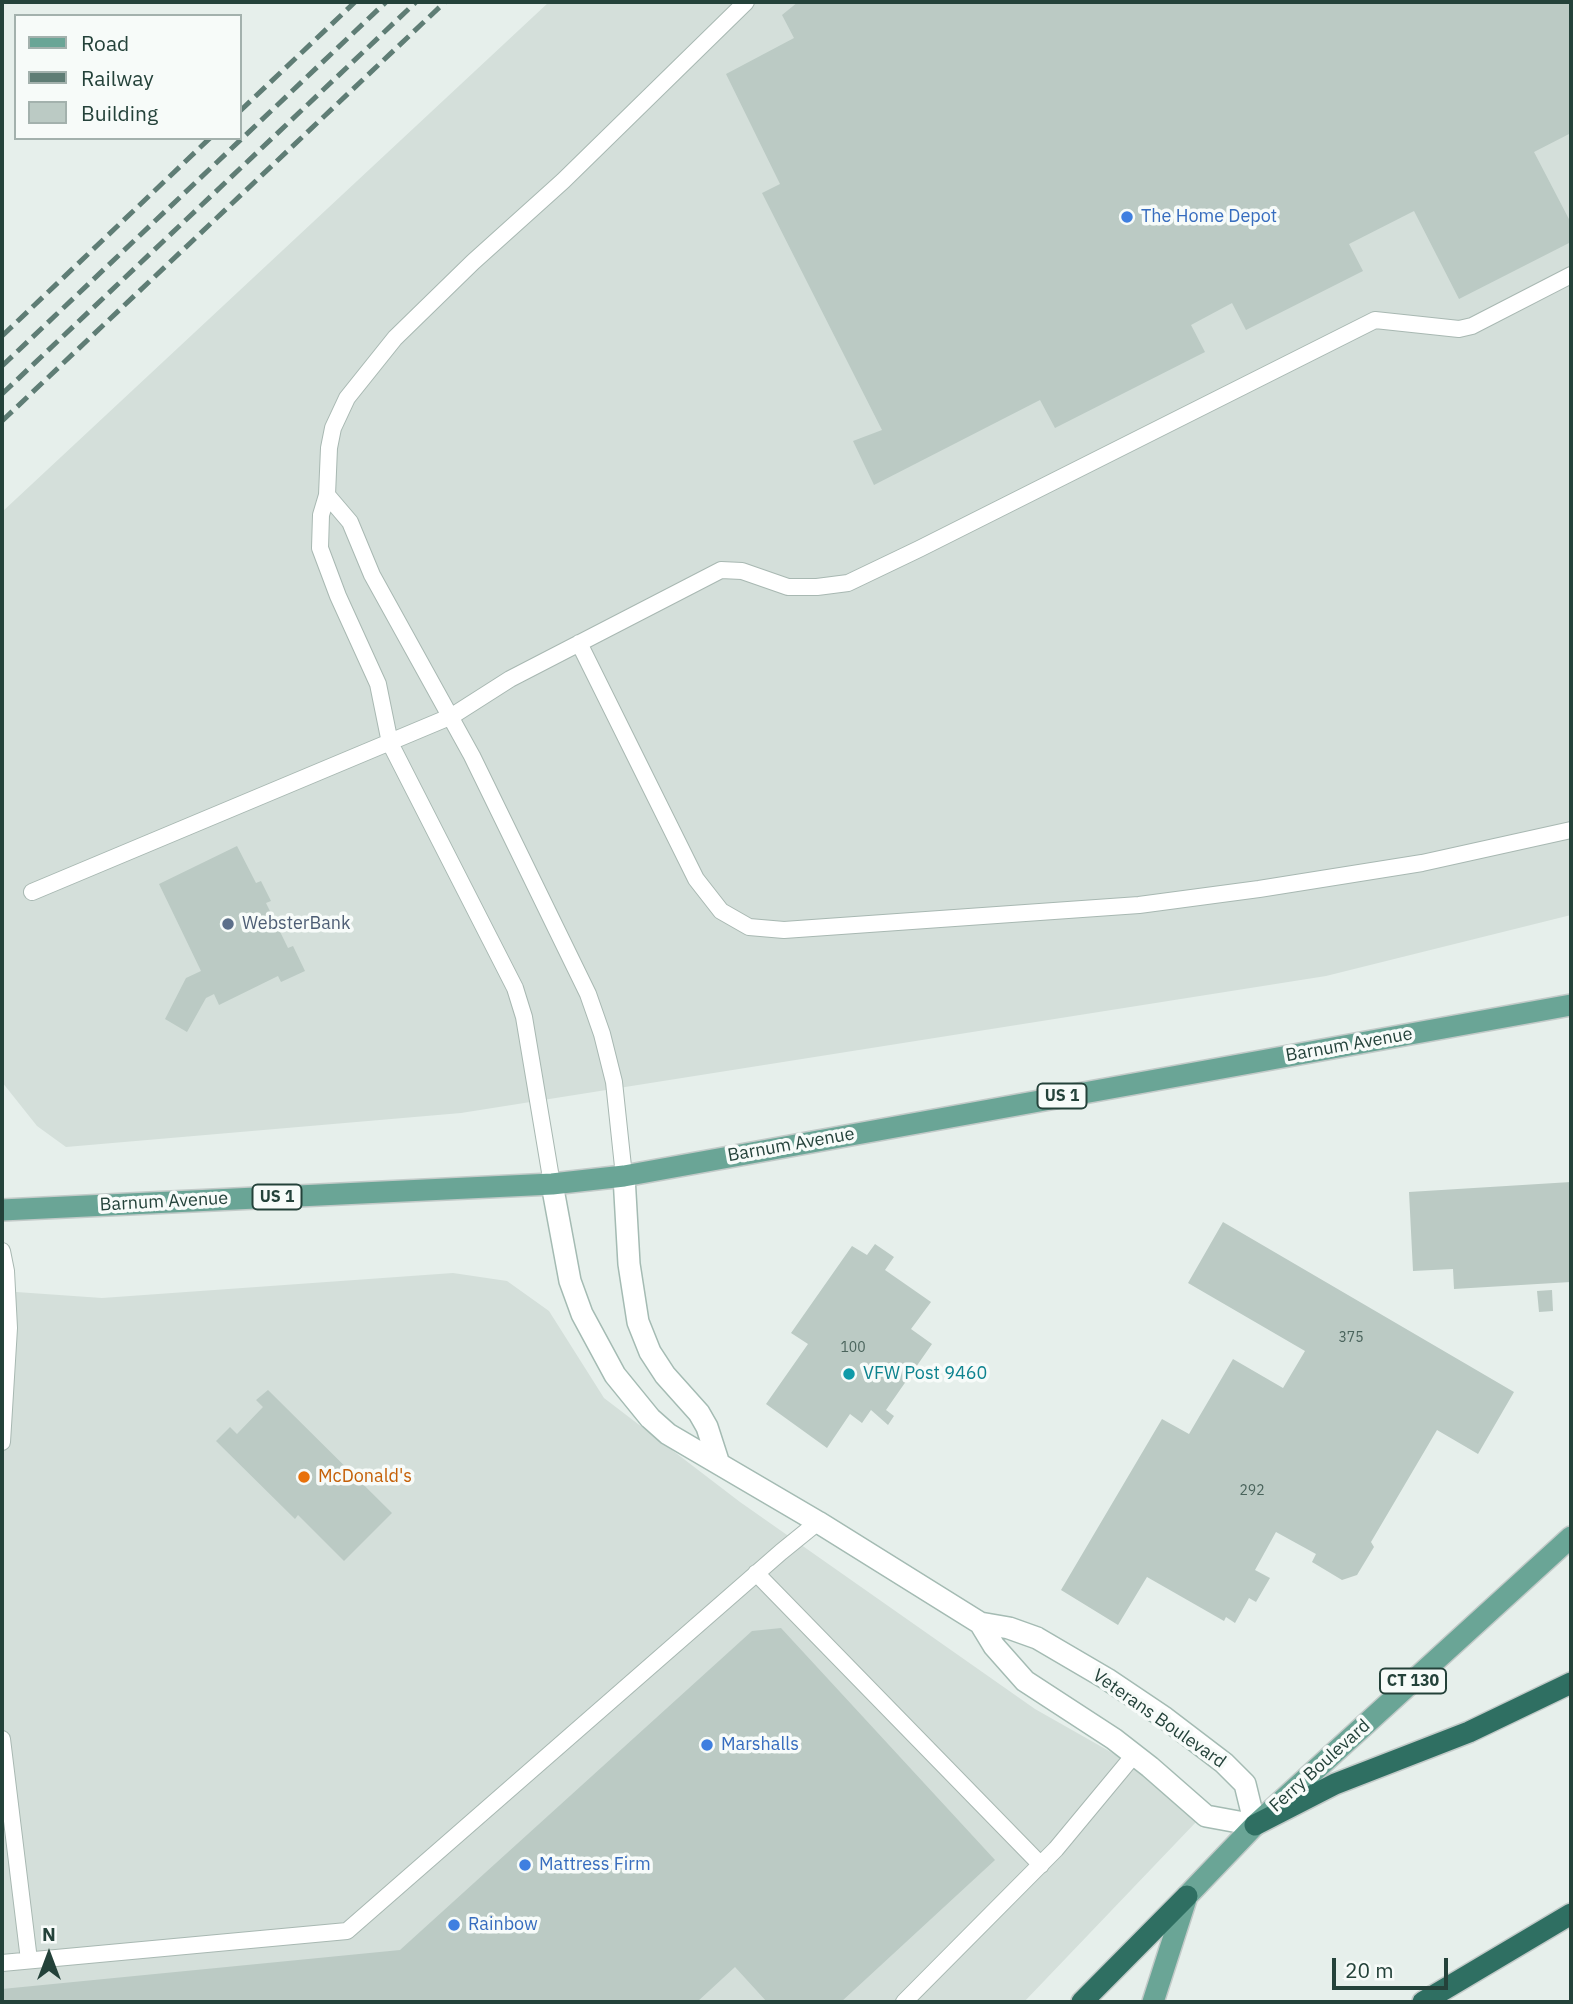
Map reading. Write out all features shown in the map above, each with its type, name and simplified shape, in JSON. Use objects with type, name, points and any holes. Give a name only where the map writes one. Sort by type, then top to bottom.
[{"type":"highway","points":[[1255,1825],[1335,1784],[1469,1732],[1571,1683]]},
{"type":"highway","points":[[1082,2002],[1187,1896]]},
{"type":"highway","points":[[1423,2002],[1571,1914]]},
{"type":"main road","name":"Barnum Avenue","points":[[2,1210],[552,1184],[624,1176],[1571,1005]]},
{"type":"main road","name":"Ferry Boulevard","points":[[1153,2002],[1187,1896],[1255,1825],[1571,1537]]},
{"type":"street","points":[[624,1176],[629,1264],[638,1322],[650,1352],[665,1376],[703,1420],[718,1461]]},
{"type":"street","name":"Veterans Boulevard","points":[[552,1184],[570,1281],[596,1343],[615,1376],[650,1418],[668,1434],[718,1461],[980,1623],[1009,1628],[1037,1638],[1107,1679],[1165,1718],[1224,1763],[1245,1784],[1255,1825],[1206,1816],[1134,1755],[1025,1681],[994,1646],[980,1623]]},
{"type":"lane","points":[[552,1184],[524,1017],[515,988],[390,743],[378,684],[338,596],[320,548],[321,514],[327,495],[327,459],[333,428],[347,398],[395,338],[563,181],[746,2]]},
{"type":"lane","points":[[32,892],[452,716],[510,679],[721,570],[742,571],[788,587],[848,583],[1375,320],[1459,329],[1472,326],[1571,275]]},
{"type":"lane","points":[[327,495],[350,522],[372,575],[413,652],[452,716],[588,994],[614,1082],[624,1176]]},
{"type":"lane","points":[[579,643],[696,879],[721,911],[749,926],[784,930],[1153,903],[1259,890],[1422,863],[1571,830]]},
{"type":"lane","points":[[2,1251],[6,1271],[9,1328],[2,1441]]},
{"type":"lane","points":[[2,1963],[347,1931],[756,1573],[818,1522]]},
{"type":"lane","points":[[756,1573],[1041,1865]]},
{"type":"lane","points":[[2,1739],[29,1961]]},
{"type":"lane","points":[[904,2002],[1041,1865],[1134,1755]]},
{"type":"shaded area","points":[[549,2],[1571,2],[1571,915],[1326,976],[461,1113],[66,1147],[37,1126],[2,1082],[2,512]]},
{"type":"shaded area","points":[[453,1273],[507,1281],[549,1311],[604,1398],[740,1502],[1035,1709],[1183,1793],[1197,1821],[1024,2002],[2,2002],[2,1291],[102,1298]]},
{"type":"building","name":"The Home Depot","points":[[798,2],[1571,2],[1571,133],[1534,152],[1571,223],[1571,242],[1459,299],[1414,211],[1349,244],[1363,271],[1246,330],[1232,303],[1191,325],[1205,352],[1055,428],[1040,400],[874,485],[853,441],[882,430],[762,193],[780,184],[726,74],[794,38],[782,15]]},
{"type":"building","name":"WebsterBank","points":[[237,846],[256,883],[261,881],[271,901],[266,903],[288,948],[293,946],[305,971],[281,982],[278,976],[219,1005],[214,994],[206,998],[187,1032],[165,1019],[186,978],[201,971],[159,884]]},
{"type":"building","points":[[1571,1182],[1571,1282],[1454,1289],[1453,1269],[1413,1271],[1409,1192]]},
{"type":"building","points":[[1223,1222],[1514,1392],[1478,1454],[1437,1430],[1371,1542],[1374,1547],[1357,1575],[1342,1580],[1312,1562],[1316,1554],[1276,1532],[1255,1570],[1270,1578],[1256,1602],[1249,1598],[1235,1623],[1226,1617],[1224,1621],[1147,1577],[1118,1625],[1061,1590],[1162,1419],[1189,1434],[1233,1359],[1283,1388],[1305,1351],[1188,1283]]},
{"type":"building","name":"VFW Post 9460","points":[[875,1244],[894,1257],[885,1270],[931,1302],[911,1329],[932,1344],[886,1410],[894,1416],[888,1425],[871,1410],[862,1423],[850,1414],[827,1448],[766,1404],[808,1344],[791,1333],[852,1246],[867,1255]]},
{"type":"building","points":[[1552,1290],[1553,1311],[1539,1312],[1537,1291]]},
{"type":"building","name":"McDonald's","points":[[268,1390],[392,1513],[344,1561],[298,1515],[295,1519],[216,1441],[230,1427],[237,1434],[263,1407],[256,1400]]},
{"type":"building","points":[[781,1628],[995,1860],[841,2002],[767,2002],[735,1967],[697,2002],[2,2002],[2,1989],[400,1950],[752,1631]]},
{"type":"railway","points":[[242,109],[355,2]]},
{"type":"railway","points":[[242,138],[386,2]]},
{"type":"railway","points":[[2,394],[416,2]]},
{"type":"railway","points":[[2,421],[445,2]]},
{"type":"railway","points":[[2,336],[208,140]]},
{"type":"railway","points":[[2,366],[240,140]]},
{"type":"place","name":"The Home Depot","points":[[1127,217]]},
{"type":"place","name":"WebsterBank","points":[[228,924]]},
{"type":"place","name":"VFW Post 9460","points":[[849,1374]]},
{"type":"place","name":"McDonald's","points":[[304,1477]]},
{"type":"place","name":"Marshalls","points":[[707,1745]]},
{"type":"place","name":"Mattress Firm","points":[[525,1865]]},
{"type":"place","name":"Rainbow","points":[[454,1925]]}]
